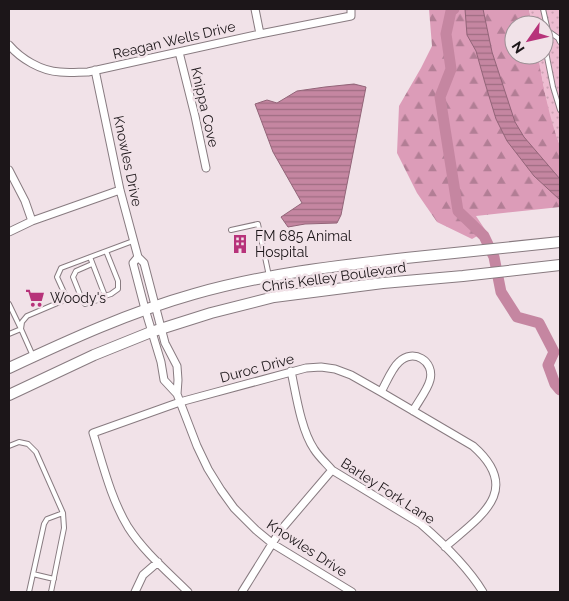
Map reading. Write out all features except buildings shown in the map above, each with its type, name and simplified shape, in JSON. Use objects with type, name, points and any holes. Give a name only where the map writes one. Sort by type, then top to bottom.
[{"type":"main road","name":"Chris Kelley Boulevard","points":[[9,368],[77,336],[150,308],[194,294],[269,276],[332,266],[560,242]]},
{"type":"main road","name":"Chris Kelley Boulevard","points":[[9,395],[94,355],[156,331],[211,313],[274,297],[383,283],[560,265]]},
{"type":"street","points":[[255,9],[260,34]]},
{"type":"street","name":"Reagan Wells Drive","points":[[9,45],[14,52],[29,63],[52,71],[88,72],[351,12]]},
{"type":"street","name":"Knippa Cove","points":[[179,52],[206,168]]},
{"type":"street","name":"Knowles Drive","points":[[96,70],[120,190],[138,257],[144,263],[150,308],[164,380],[177,394],[208,469],[234,508],[272,544],[352,592]]},
{"type":"street","points":[[9,170],[32,221]]},
{"type":"street","points":[[9,232],[32,221],[120,190]]},
{"type":"street","name":"Knowles Drive","points":[[156,331],[165,343],[177,366],[177,394]]},
{"type":"street","points":[[381,392],[398,362],[407,356],[423,358],[431,373],[430,382],[413,411]]},
{"type":"street","name":"Duroc Drive","points":[[188,592],[140,543],[129,528],[118,508],[93,433],[180,402],[306,368],[321,367],[335,369],[351,375],[473,446],[487,460],[496,476],[497,486],[494,496],[480,518],[445,547]]},
{"type":"street","name":"Barley Fork Lane","points":[[291,371],[308,438],[314,449],[332,470],[410,516],[427,529],[465,566],[483,592]]},
{"type":"street","points":[[242,592],[280,531],[332,470]]},
{"type":"street","points":[[135,592],[143,575],[158,562]]},
{"type":"lane","points":[[548,65],[552,87],[560,110]]},
{"type":"lane","points":[[231,230],[258,224],[269,276]]},
{"type":"lane","points":[[21,329],[22,322],[26,316],[66,299],[57,277],[61,268],[133,241]]},
{"type":"lane","points":[[92,264],[76,271],[73,277],[85,304],[111,294],[118,289],[118,282],[106,251]]},
{"type":"lane","points":[[90,257],[105,296]]},
{"type":"lane","points":[[9,304],[33,356]]},
{"type":"lane","points":[[9,334],[21,329]]},
{"type":"lane","points":[[9,446],[19,442],[28,444],[36,452],[63,513],[64,528],[51,592]]},
{"type":"lane","points":[[29,592],[44,524],[47,519],[63,513]]},
{"type":"lane","points":[[33,574],[54,579]]},
{"type":"green space","points":[[429,9],[529,9],[530,15],[504,15],[504,65],[540,65],[545,93],[560,146],[560,207],[476,216],[486,231],[472,239],[437,222],[417,193],[397,153],[399,106],[432,46]]},
{"type":"shaded area","points":[[465,9],[483,9],[492,52],[515,122],[524,137],[560,179],[560,200],[534,176],[507,141],[496,119],[476,51],[467,35]]},
{"type":"shaded area","points":[[529,9],[560,9],[560,146],[547,101],[540,65],[554,65],[554,15],[530,15]]},
{"type":"shaded area","points":[[354,84],[366,87],[341,215],[337,223],[305,224],[288,227],[281,217],[302,203],[273,152],[255,104],[267,100],[277,103],[297,91]]},
{"type":"waterway","points":[[454,9],[451,11],[446,34],[451,69],[440,97],[458,211],[484,236],[494,257],[501,292],[517,317],[539,323],[554,352],[548,365],[555,384],[560,390]]},
{"type":"place","name":"FM 685 Animal Hospital","points":[[240,244]]},
{"type":"place","name":"Woody's","points":[[35,298]]}]
